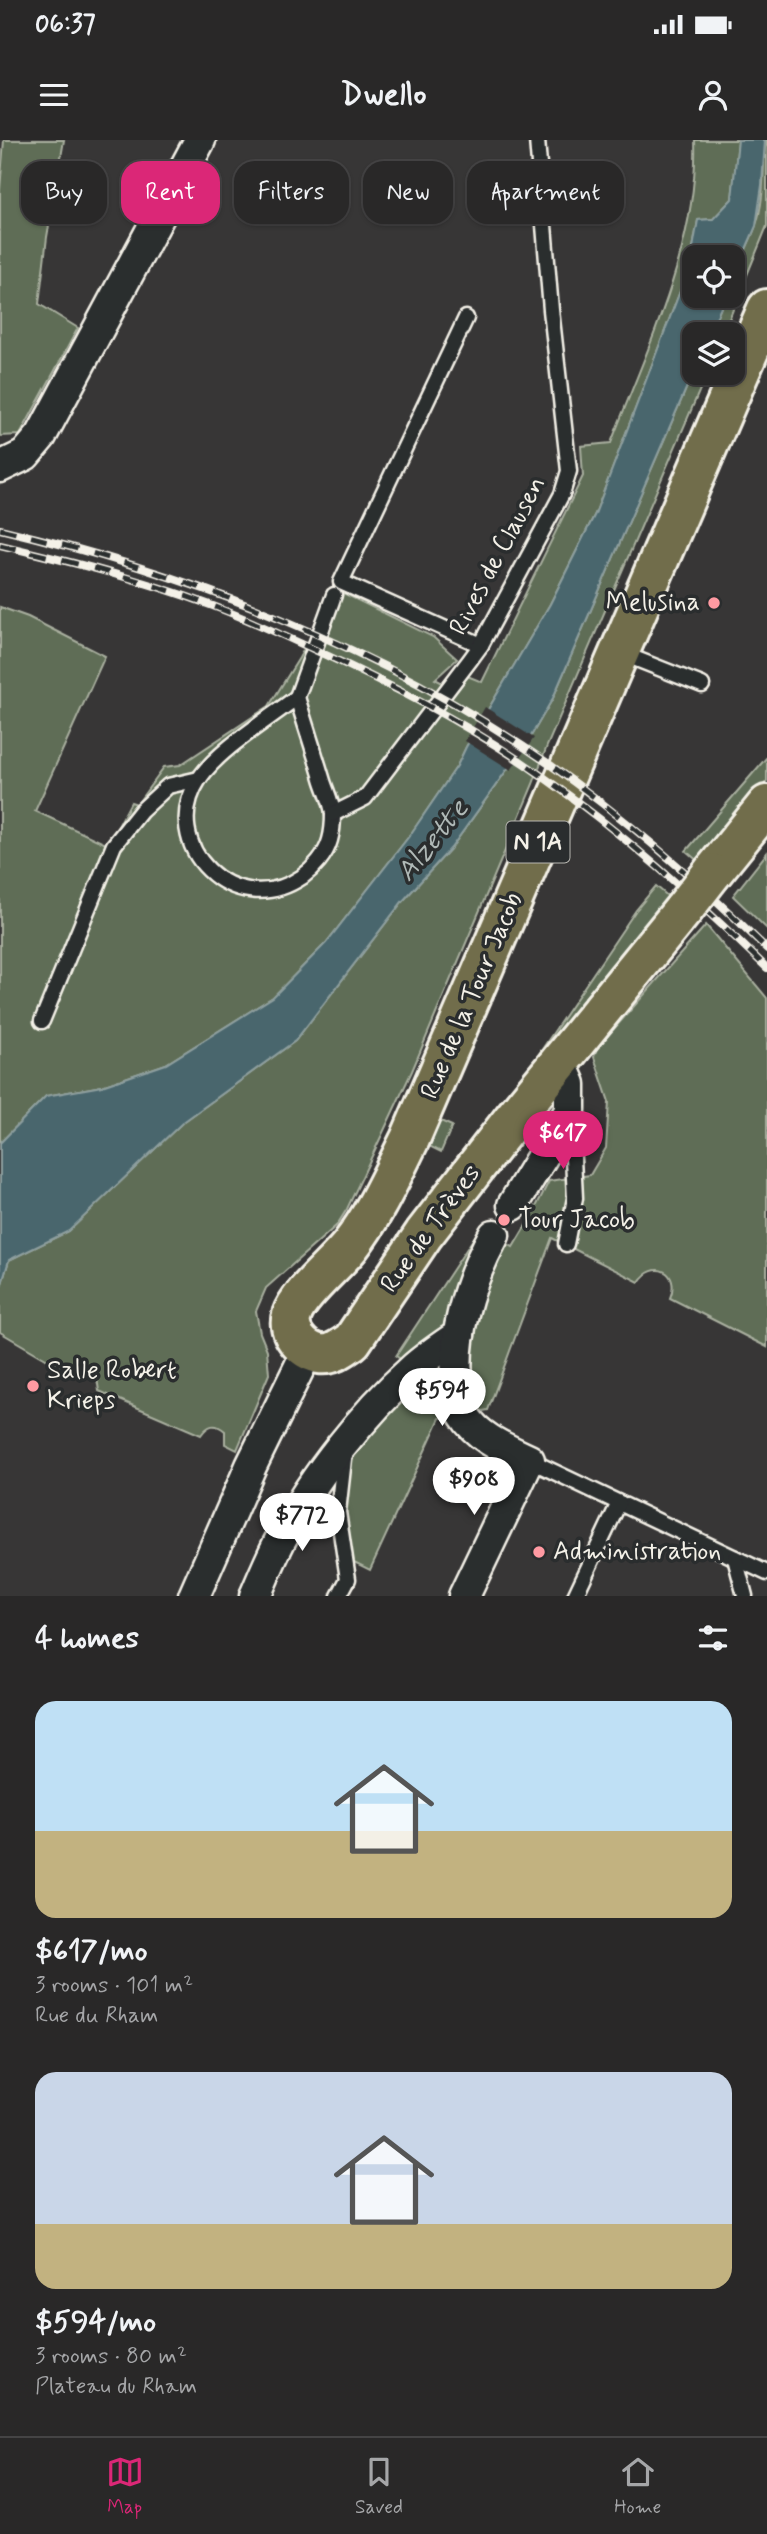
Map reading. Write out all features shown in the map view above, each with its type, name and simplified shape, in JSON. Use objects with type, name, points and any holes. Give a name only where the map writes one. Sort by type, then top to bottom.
[{"type":"main road","name":"Rue de la Tour Jacob","points":[[308,1350],[294,1337],[291,1318],[299,1300],[351,1245],[368,1220],[410,1139],[767,309]]},
{"type":"main road","name":"Rue de Trèves","points":[[308,1350],[322,1355],[337,1352],[352,1340],[424,1234],[767,805]]},
{"type":"street","points":[[0,467],[25,455],[41,436],[200,140]]},
{"type":"street","points":[[513,1205],[570,1111],[570,1084],[560,1061]]},
{"type":"street","points":[[464,1596],[529,1460],[491,1442],[463,1414],[457,1382],[459,1335],[470,1291],[482,1256],[494,1235]]},
{"type":"street","points":[[255,1596],[284,1532],[346,1441],[413,1368],[459,1335]]},
{"type":"street","points":[[194,1596],[251,1466],[308,1350]]},
{"type":"lane","name":"Rives de Clausen","points":[[333,814],[365,797],[481,645],[562,494],[569,471],[551,310],[537,140]]},
{"type":"lane","points":[[466,318],[341,582],[481,645]]},
{"type":"lane","points":[[297,697],[333,814],[330,842],[313,870],[286,888],[258,892],[230,886],[205,868],[190,839],[188,809],[199,779],[222,755],[297,697],[334,595]]},
{"type":"lane","points":[[620,652],[702,685]]},
{"type":"lane","points":[[41,1021],[114,845],[141,811],[168,786],[199,779]]},
{"type":"lane","points":[[566,1244],[575,1198],[570,1111]]},
{"type":"lane","points":[[339,1596],[348,1579],[338,1512],[346,1441]]},
{"type":"lane","points":[[529,1460],[767,1573]]},
{"type":"lane","points":[[575,1596],[619,1503]]},
{"type":"lane","points":[[735,1558],[745,1596]]},
{"type":"green space","points":[[4,140],[64,140],[60,161],[21,161],[21,224],[49,224],[39,304],[78,328],[20,435],[0,436],[0,190]]},
{"type":"green space","points":[[695,140],[738,140],[732,199],[713,219],[698,220],[694,245],[683,245],[689,218]]},
{"type":"green space","points":[[767,140],[767,226],[745,280],[745,252],[758,218]]},
{"type":"green space","points":[[682,248],[682,286],[595,514],[550,604],[457,766],[410,835],[326,943],[273,997],[166,1064],[102,1086],[46,1096],[0,1143],[0,607],[28,617],[105,656],[35,811],[108,845],[131,802],[137,804],[164,767],[180,765],[269,706],[337,590],[433,637],[457,659],[435,679],[456,690],[465,675],[482,682],[583,476],[581,446],[611,443]]},
{"type":"green space","points":[[721,308],[734,308],[728,322],[714,322]]},
{"type":"green space","points":[[688,385],[702,385],[547,746],[412,1071],[347,1209],[337,1225],[266,1288],[256,1311],[260,1333],[267,1350],[269,1374],[237,1450],[225,1444],[225,1431],[218,1426],[209,1427],[201,1435],[99,1391],[97,1378],[73,1367],[63,1369],[0,1332],[0,1290],[9,1260],[69,1231],[182,1123],[295,1041],[402,902],[451,848],[531,736],[553,698]]},
{"type":"green space","points":[[767,757],[767,781],[700,863],[686,851]]},
{"type":"green space","points":[[767,853],[767,929],[733,896]]},
{"type":"green space","points":[[656,886],[671,899],[526,1073],[636,910]]},
{"type":"green space","points":[[706,925],[767,998],[767,1347],[670,1298],[672,1281],[664,1272],[652,1271],[639,1282],[552,1238],[488,1410],[440,1418],[370,1570],[344,1557],[338,1512],[346,1441],[413,1368],[396,1356],[481,1227],[513,1247],[549,1181],[590,1175],[606,1148],[609,1102],[594,1057],[597,1048]]},
{"type":"green space","points":[[436,1119],[452,1126],[441,1152],[425,1144]]},
{"type":"water","name":"Alzette","points":[[738,140],[765,140],[756,226],[745,251],[745,245],[694,245],[698,220],[713,219],[732,199]]},
{"type":"water","name":"Alzette","points":[[682,286],[682,308],[721,308],[714,322],[682,322],[682,385],[688,385],[553,698],[531,736],[451,848],[402,902],[295,1041],[182,1123],[69,1231],[9,1260],[0,1290],[0,1143],[46,1096],[102,1086],[166,1064],[273,997],[326,943],[410,835],[457,766],[550,604],[595,514]]},
{"type":"pier","points":[[485,707],[534,738],[511,770],[465,741]]},
{"type":"railway","points":[[0,529],[144,569],[215,593],[354,651],[421,685],[486,723],[578,785],[662,852],[767,949]]},
{"type":"railway","points":[[0,545],[108,572],[213,606],[345,664],[432,708],[488,740],[601,820],[686,892],[767,968]]},
{"type":"place","name":"Melusina","points":[[714,603]]},
{"type":"place","name":"Tour Jacob","points":[[504,1220]]},
{"type":"place","name":"Salle Robert Krieps","points":[[33,1386]]},
{"type":"place","name":"Administration","points":[[539,1552]]}]
